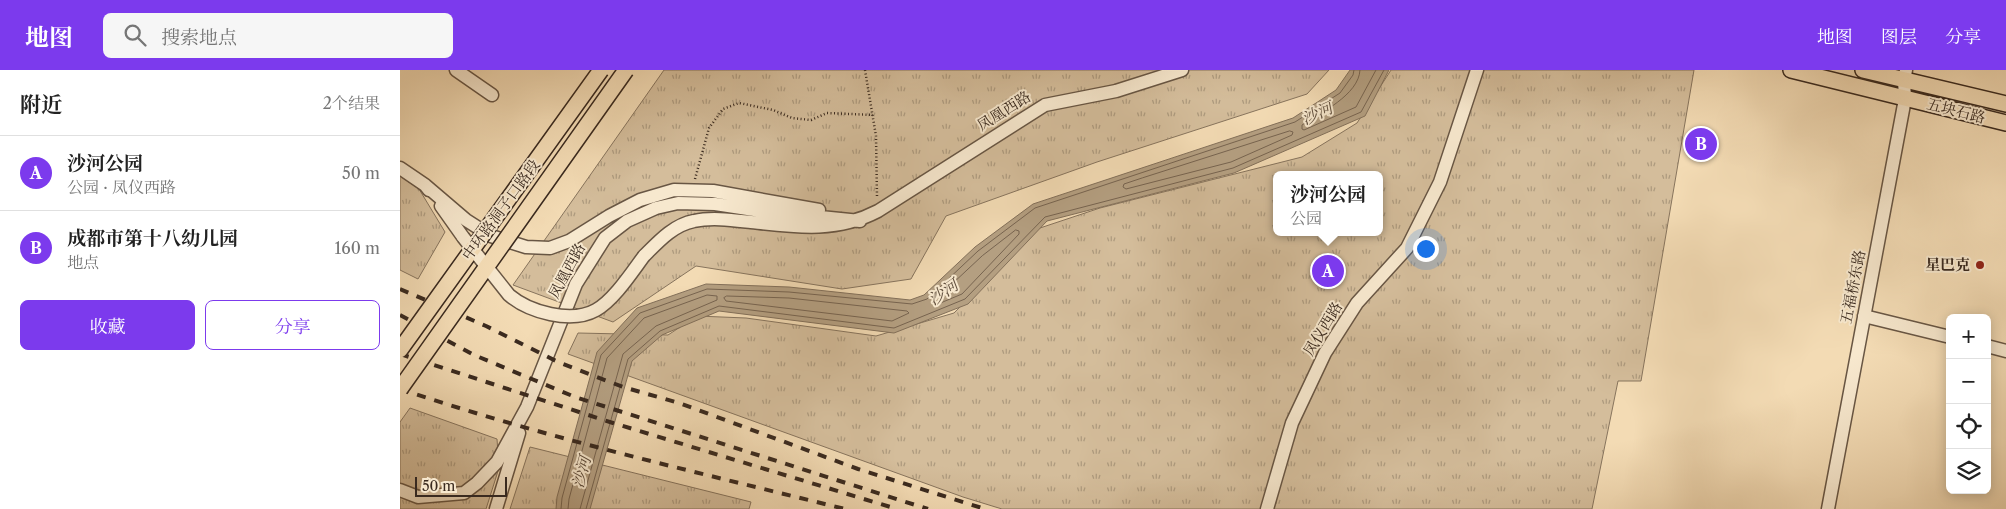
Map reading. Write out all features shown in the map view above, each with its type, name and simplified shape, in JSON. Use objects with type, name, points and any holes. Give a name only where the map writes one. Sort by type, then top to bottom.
[{"type":"main road","name":"中环路洞子口路段","points":[[400,350],[601,70]]},
{"type":"main road","points":[[400,389],[626,70]]},
{"type":"main road","name":"五块石路","points":[[1791,70],[2006,124]]},
{"type":"main road","name":"五块石路","points":[[1863,70],[1909,78],[2006,104]]},
{"type":"street","points":[[456,70],[492,95]]},
{"type":"street","name":"凤凰西路","points":[[425,185],[462,237],[509,295],[517,302],[544,313],[579,315],[596,310],[622,284],[644,256],[667,234],[693,221],[731,220],[802,227],[831,227],[860,220],[878,211],[1045,105],[1116,91],[1182,70]]},
{"type":"street","name":"凤仪西路","points":[[1267,509],[1292,423],[1325,353],[1357,303],[1407,248],[1440,182],[1477,70]]},
{"type":"street","name":"五福桥东路","points":[[1828,509],[1909,78]]},
{"type":"street","points":[[400,168],[425,185]]},
{"type":"street","name":"凤凰西路","points":[[425,185],[466,220],[491,236],[526,247],[550,248],[569,241],[609,216],[640,200],[674,190],[713,191],[800,206],[860,220]]},
{"type":"street","name":"凤凰西路","points":[[400,490],[418,497],[464,492],[477,483],[497,462],[527,407],[576,284],[605,238],[628,221],[656,208],[678,203],[715,204],[761,211],[860,220]]},
{"type":"street","points":[[1864,316],[1946,336]]},
{"type":"street","points":[[1991,347],[2006,350]]},
{"type":"street","points":[[496,509],[527,407]]},
{"type":"path","points":[[865,70],[876,136],[878,211]]},
{"type":"path","points":[[692,190],[709,128],[722,109],[739,103],[773,110],[792,118],[810,120],[827,113],[873,115]]},
{"type":"green space","points":[[664,70],[1329,70],[1307,94],[1097,162],[946,216],[911,279],[842,289],[696,266],[613,322],[513,285]]},
{"type":"green space","points":[[1391,70],[1694,70],[1641,381],[1618,381],[1592,509],[1002,509],[963,497],[568,354],[578,333],[668,335],[697,316],[746,318],[876,336],[954,313],[1037,229],[1100,208],[1302,157],[1357,123]]},
{"type":"green space","points":[[400,176],[419,189],[445,232],[418,279],[400,270]]},
{"type":"green space","points":[[410,408],[497,439],[499,468],[486,509],[400,509],[400,422]]},
{"type":"green space","points":[[530,447],[751,502],[749,509],[510,509]]},
{"type":"water","name":"沙河","points":[[1350,70],[1389,70],[1365,116],[1234,173],[1047,221],[968,304],[894,333],[719,311],[662,335],[632,361],[590,509],[556,509],[557,497],[597,352],[637,308],[706,284],[789,287],[910,300],[924,295],[975,247],[1033,204],[1293,118],[1336,90]]},
{"type":"railway","points":[[400,289],[486,326],[558,362],[623,387],[679,403],[858,469],[985,509]]},
{"type":"railway","points":[[400,315],[474,355],[575,397],[928,509]]},
{"type":"railway","points":[[400,354],[613,423],[897,509]]},
{"type":"railway","points":[[400,389],[566,439],[845,509]]},
{"type":"place","name":"成都市第十八幼儿园","points":[[1701,144]]},
{"type":"place","name":"星巴克","points":[[1980,265]]},
{"type":"place","name":"沙河公园","points":[[1328,271]]}]
